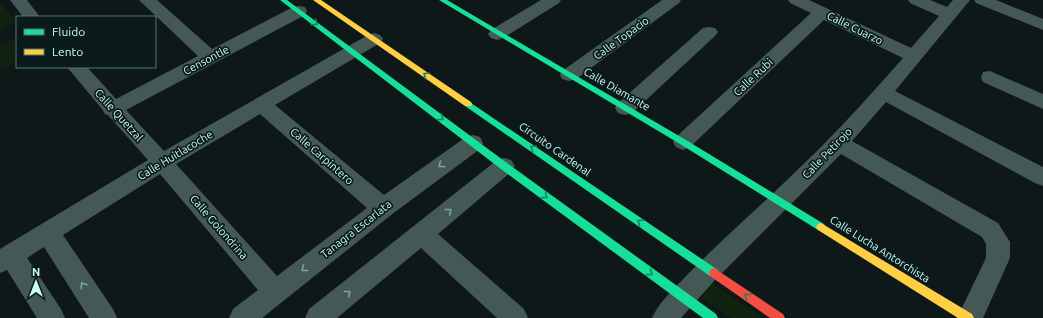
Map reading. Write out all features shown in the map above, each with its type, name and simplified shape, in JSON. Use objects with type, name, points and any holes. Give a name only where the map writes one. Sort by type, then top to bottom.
[{"type":"street","points":[[18,0],[31,16]]},
{"type":"street","points":[[147,0],[211,58]]},
{"type":"street","points":[[283,0],[353,51],[504,166],[712,318]]},
{"type":"street","name":"Circuito Cardenal","points":[[316,0],[779,318]]},
{"type":"street","name":"Calle Diamante","points":[[442,0],[497,34],[684,142],[780,201]]},
{"type":"street","points":[[497,34],[553,0]]},
{"type":"street","name":"Calle Topacio","points":[[569,75],[673,0]]},
{"type":"street","name":"Calle Cuarzo","points":[[796,0],[914,56]]},
{"type":"street","points":[[916,0],[955,7]]},
{"type":"street","points":[[982,0],[1043,25]]},
{"type":"street","name":"Calle Petirojo","points":[[665,318],[683,296],[709,269],[839,143],[955,7]]},
{"type":"street","name":"Censontle","points":[[112,109],[299,11]]},
{"type":"street","name":"Calle Rubi","points":[[684,142],[822,12]]},
{"type":"street","points":[[625,108],[709,32]]},
{"type":"street","name":"Calle Huitlacoche","points":[[6,259],[162,162],[374,39]]},
{"type":"street","name":"Calle Quetzal","points":[[77,68],[112,109],[162,162]]},
{"type":"street","points":[[990,77],[1043,102]]},
{"type":"street","points":[[882,92],[1043,177]]},
{"type":"street","name":"Calle Carpintero","points":[[261,104],[383,208]]},
{"type":"street","name":"Tanagra Escarlata","points":[[242,318],[383,208],[473,143]]},
{"type":"street","points":[[839,143],[990,230],[998,242],[998,258],[969,318]]},
{"type":"street","name":"Calle Golondrina","points":[[162,162],[275,292]]},
{"type":"street","points":[[318,318],[504,166]]},
{"type":"street","name":"Calle Lucha Antorchista","points":[[780,201],[969,318]]},
{"type":"street","points":[[48,232],[104,318]]},
{"type":"street","points":[[422,234],[515,318]]},
{"type":"street","points":[[6,259],[52,318]]},
{"type":"green space","points":[[0,3],[16,23],[0,31]]},
{"type":"green space","points":[[14,39],[16,42],[16,62],[0,69],[0,45]]},
{"type":"green space","points":[[712,283],[762,318],[731,318],[701,297]]},
{"type":"traffic: fast","points":[[283,0],[504,166],[712,318]]},
{"type":"traffic: fast","points":[[442,0],[683,142],[821,227]]},
{"type":"traffic: fast","points":[[468,104],[714,273]]},
{"type":"traffic: slow","points":[[316,0],[468,104]]},
{"type":"traffic: slow","points":[[821,227],[968,318]]},
{"type":"traffic: jam","points":[[714,273],[779,318]]}]
